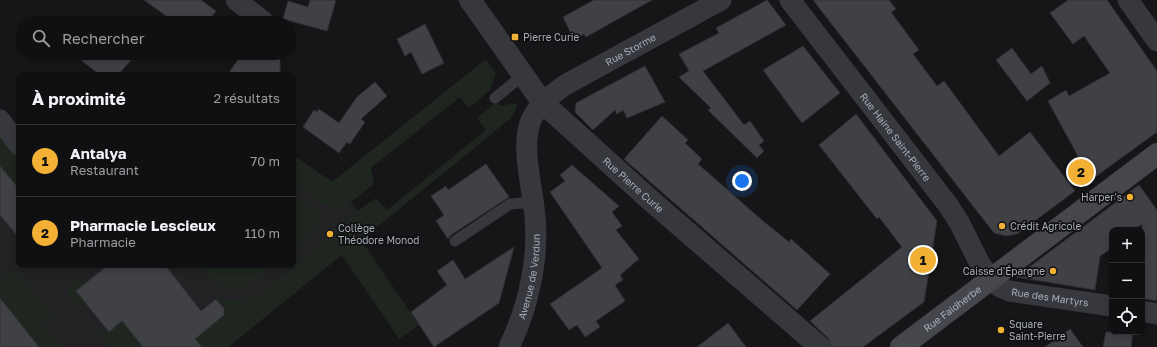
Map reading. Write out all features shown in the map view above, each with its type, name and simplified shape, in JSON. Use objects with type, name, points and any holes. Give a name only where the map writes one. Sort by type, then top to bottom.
[{"type":"main road","name":"Rue Faidherbe","points":[[901,347],[991,280],[1018,257],[1157,154]]},
{"type":"street","points":[[236,0],[256,16]]},
{"type":"street","name":"Rue Pierre Curie","points":[[470,0],[522,76],[543,103],[648,198],[820,347]]},
{"type":"street","name":"Rue Storme","points":[[543,103],[565,85],[721,0]]},
{"type":"street","name":"Rue Haine Saint-Pierre","points":[[790,0],[948,205],[959,222],[979,262],[991,280]]},
{"type":"street","points":[[1128,0],[1157,41]]},
{"type":"street","name":"Avenue de Verdun","points":[[509,347],[515,335],[528,295],[533,267],[535,242],[534,202],[527,151],[528,135],[532,118],[543,103]]},
{"type":"street","points":[[0,120],[16,141]]},
{"type":"street","name":"Rue des Martyrs","points":[[991,280],[1009,291],[1109,306]]},
{"type":"street","points":[[1145,312],[1157,314]]},
{"type":"lane","points":[[495,98],[522,76]]},
{"type":"lane","points":[[455,241],[510,204],[534,202]]},
{"type":"shaded area","points":[[486,59],[496,74],[490,90],[469,108],[460,97],[371,168],[374,184],[349,203],[335,208],[323,204],[296,186],[296,157],[332,182]]},
{"type":"shaded area","points":[[497,102],[500,106],[515,103],[517,107],[510,119],[361,240],[419,325],[399,339],[342,255],[228,347],[202,347],[183,323],[204,308],[216,322],[227,313],[216,299],[236,300],[259,296],[292,268],[296,268],[296,264],[359,210],[376,198],[387,210],[486,130],[477,118]]},
{"type":"shaded area","name":"Collège Théodore Monod","points":[[0,129],[16,148],[16,268],[296,268],[296,157],[332,182],[375,228],[228,347],[0,347]]},
{"type":"shaded area","points":[[0,129],[16,148],[16,185],[0,166]]},
{"type":"shaded area","points":[[296,195],[319,212],[322,219],[314,232],[296,247]]},
{"type":"shaded area","points":[[199,268],[270,268],[249,284],[238,288],[224,285]]},
{"type":"shaded area","points":[[10,270],[18,273],[54,314],[43,324],[63,347],[39,347],[0,298],[0,278]]},
{"type":"shaded area","points":[[80,278],[85,284],[76,291],[85,303],[79,308],[67,294],[71,286]]},
{"type":"shaded area","points":[[122,321],[143,347],[109,347],[97,331],[104,326],[109,332]]},
{"type":"building","points":[[144,0],[201,0],[216,11],[212,16],[166,16]]},
{"type":"building","points":[[310,0],[336,0],[327,31],[296,23],[296,16],[284,16],[288,1],[308,7]]},
{"type":"building","points":[[594,0],[652,0],[586,37],[584,34],[574,40],[563,17]]},
{"type":"building","points":[[767,0],[786,25],[703,71],[744,125],[750,121],[764,141],[759,145],[764,151],[757,158],[708,110],[711,108],[679,77],[689,71],[679,54],[719,33],[716,28]]},
{"type":"building","points":[[813,0],[889,0],[896,9],[891,12],[919,50],[913,54],[937,86],[944,81],[999,156],[1030,132],[1075,191],[1017,234],[1006,236],[994,233]]},
{"type":"building","points":[[1068,0],[1107,0],[1157,71],[1157,132],[1091,180],[1048,101],[1066,90],[1069,96],[1110,73],[1084,36],[1073,44],[1050,13]]},
{"type":"building","points":[[425,24],[444,63],[422,74],[411,52],[405,56],[397,39]]},
{"type":"building","points":[[803,46],[840,93],[802,123],[763,70]]},
{"type":"building","points":[[1012,48],[1031,74],[1042,66],[1050,83],[1027,101],[996,60]]},
{"type":"building","points":[[81,60],[131,60],[121,72],[96,72]]},
{"type":"building","points":[[238,60],[280,60],[280,72],[229,72]]},
{"type":"building","points":[[645,66],[665,102],[627,118],[623,110],[617,114],[615,110],[593,130],[575,112],[576,103]]},
{"type":"building","points":[[375,82],[387,96],[361,119],[365,122],[350,144],[347,142],[339,153],[303,127],[314,110],[317,112],[319,109],[339,123],[357,97]]},
{"type":"building","points":[[856,114],[937,221],[924,302],[863,347],[832,347],[828,338],[810,321],[902,247],[879,217],[877,219],[819,145]]},
{"type":"building","points":[[662,116],[688,140],[685,143],[702,159],[698,164],[763,221],[789,242],[791,239],[830,274],[797,310],[624,159]]},
{"type":"building","points":[[486,164],[509,197],[451,235],[448,239],[436,221],[444,215],[431,196],[446,186],[448,190]]},
{"type":"building","points":[[572,165],[619,206],[612,212],[622,226],[616,230],[639,259],[620,275],[623,280],[615,285],[625,301],[596,321],[600,327],[585,337],[577,325],[569,330],[550,304],[602,268],[550,192],[565,181],[560,175]]},
{"type":"building","points":[[0,166],[16,185],[16,234],[0,215]]},
{"type":"building","points":[[1139,185],[1157,210],[1157,301],[1145,299],[1145,227],[1142,227],[1142,224],[1138,227],[1109,227],[1109,250],[1100,256],[1095,290],[1016,277]]},
{"type":"building","points":[[514,247],[499,303],[434,347],[411,312],[447,285],[437,271],[453,260],[465,279]]},
{"type":"building","points":[[104,268],[167,268],[201,311],[216,299],[224,309],[224,315],[195,339],[202,347],[143,347],[122,321],[109,332],[76,291]]},
{"type":"building","points":[[0,298],[39,347],[0,347]]},
{"type":"building","points":[[728,323],[746,347],[697,347]]},
{"type":"building","points":[[1070,329],[1083,347],[1045,347]]},
{"type":"building","points":[[1106,332],[1109,332],[1109,335],[1133,335],[1131,347],[1103,347]]},
{"type":"place","name":"Pierre Curie","points":[[515,37]]},
{"type":"place","name":"Pharmacie Lescieux","points":[[1081,172]]},
{"type":"place","name":"Harper's","points":[[1130,197]]},
{"type":"place","name":"Crédit Agricole","points":[[1002,226]]},
{"type":"place","name":"Collège Théodore Monod","points":[[330,234]]},
{"type":"place","name":"Antalya","points":[[923,260]]},
{"type":"place","name":"Caisse d'Épargne","points":[[1053,271]]},
{"type":"place","name":"Square Saint-Pierre","points":[[1001,330]]}]
